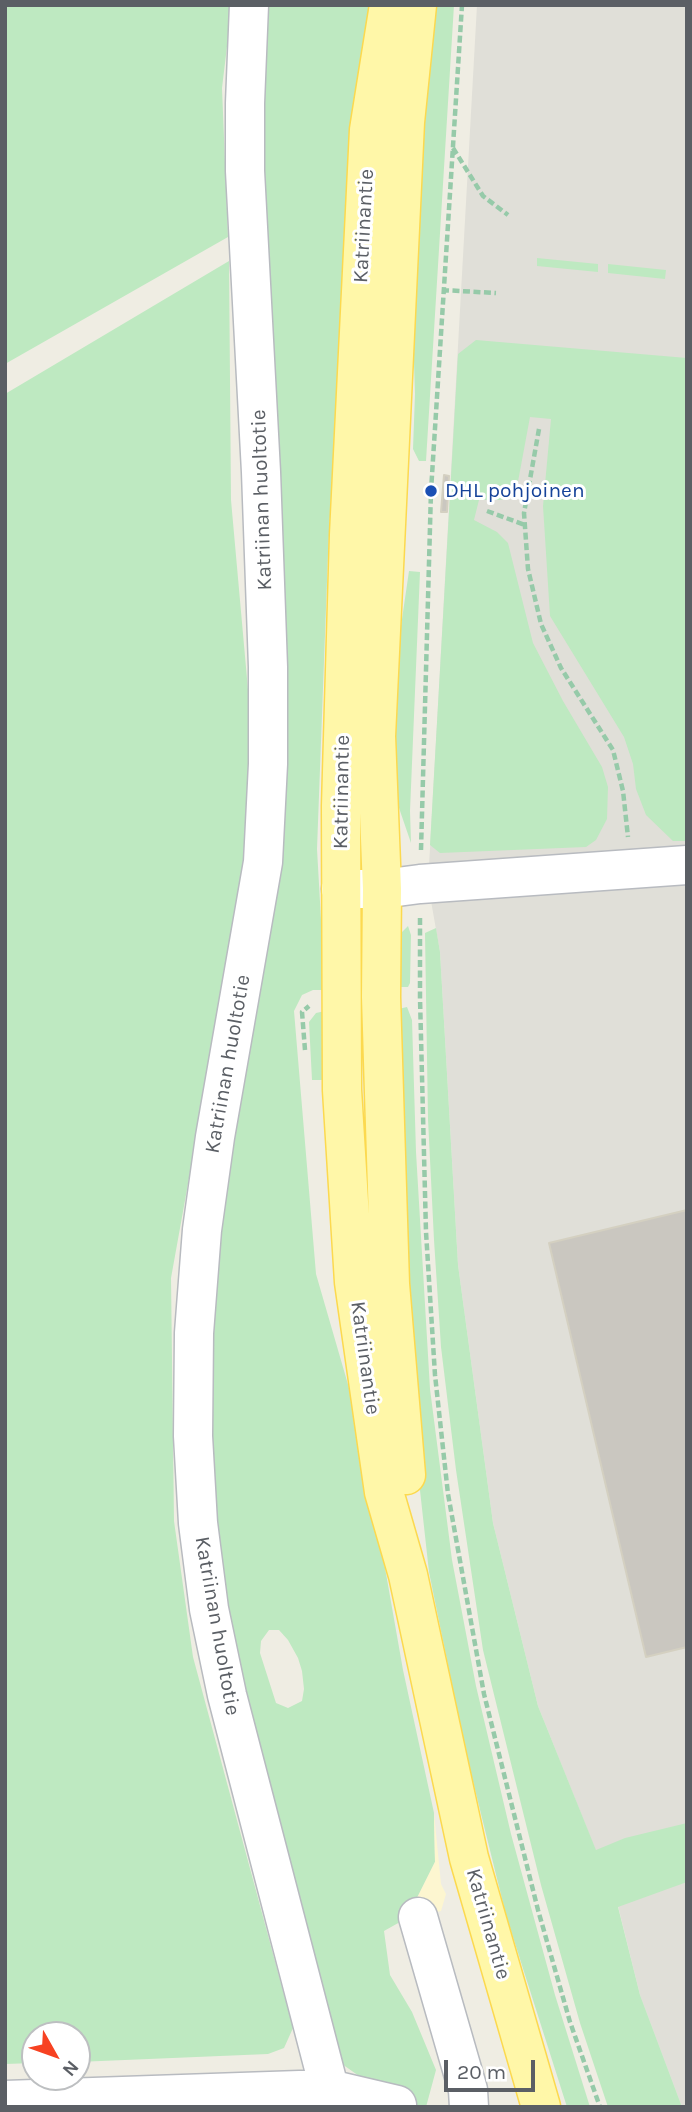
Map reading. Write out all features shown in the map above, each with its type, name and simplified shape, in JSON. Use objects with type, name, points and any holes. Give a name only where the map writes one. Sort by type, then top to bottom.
[{"type":"main road","name":"Katriinantie","points":[[389,5],[369,130],[349,535],[341,806],[342,1090],[354,1282],[384,1492],[408,1576],[469,1858],[541,2107]]},
{"type":"main road","name":"Katriinantie","points":[[408,1576],[407,1489],[390,1270],[381,997],[383,889],[377,722],[405,122],[416,5]]},
{"type":"lane","name":"Katriinan huoltotie","points":[[249,5],[245,171],[261,472],[268,667],[268,764],[263,862],[215,1138],[202,1230],[195,1320],[193,1436],[198,1523],[209,1609],[227,1695],[332,2098]]},
{"type":"lane","points":[[341,888],[383,889],[687,865]]},
{"type":"lane","points":[[418,1917],[468,2090],[469,2107]]},
{"type":"lane","points":[[5,2100],[332,2098],[397,2105]]},
{"type":"path","points":[[462,5],[431,491],[420,884],[426,1233],[435,1375],[448,1494],[484,1694],[541,1923],[570,2022],[600,2107]]},
{"type":"path","points":[[452,147],[483,196],[508,215]]},
{"type":"path","points":[[442,290],[496,293]]},
{"type":"path","points":[[539,429],[524,513],[528,569],[541,624],[561,668],[613,751],[623,792],[631,869]]},
{"type":"path","points":[[487,511],[525,525]]},
{"type":"shaded area","points":[[477,5],[687,5],[687,2107],[682,2107],[640,1995],[618,1906],[538,1706],[493,1523],[458,1265],[440,952],[428,884]]},
{"type":"green space","points":[[5,5],[232,5],[222,88],[228,237],[5,364]]},
{"type":"green space","points":[[267,5],[378,5],[361,133],[338,362],[317,849],[325,990],[313,990],[302,995],[294,1011],[316,1274],[360,1426],[403,1670],[434,1813],[435,1862],[418,1896],[400,1922],[384,1931],[390,1975],[412,2012],[436,2070],[426,2107],[409,2107],[407,2093],[359,2076],[342,2064],[273,1807],[225,1601],[211,1490],[208,1371],[224,1187],[278,885],[285,821],[287,757],[261,114]],"holes":[[[269,1630],[279,1630],[288,1640],[302,1671],[302,1701],[288,1708],[276,1703],[260,1653],[261,1641]]]},
{"type":"green space","points":[[428,5],[454,5],[426,461],[419,461],[413,449],[413,331]]},
{"type":"green space","points":[[537,258],[598,264],[598,272],[537,266]]},
{"type":"green space","points":[[229,261],[231,500],[250,712],[248,816],[244,873],[171,1278],[174,1521],[193,1657],[293,2028],[284,2048],[268,2054],[91,2061],[91,2021],[21,2021],[21,2063],[5,2064],[5,394]]},
{"type":"green space","points":[[608,264],[666,270],[665,279],[608,273]]},
{"type":"green space","points":[[476,340],[687,358],[687,841],[673,841],[646,815],[636,789],[633,764],[624,737],[550,616],[543,506],[551,419],[530,417],[517,487],[508,498],[479,500],[474,520],[497,532],[508,543],[533,643],[602,767],[608,787],[607,819],[596,840],[586,847],[440,853],[430,845],[458,354]]},
{"type":"green space","points":[[409,571],[420,572],[411,843],[398,805],[389,759],[394,674]]},
{"type":"green space","points":[[408,926],[411,935],[410,983],[408,987],[397,987],[398,936]]},
{"type":"green space","points":[[436,928],[440,952],[458,1265],[493,1523],[538,1706],[596,1850],[625,1838],[687,1823],[687,1882],[618,1907],[640,1995],[682,2107],[608,2107],[580,2023],[541,1885],[483,1650],[441,1347],[434,1240],[428,1119],[425,933]]},
{"type":"green space","points":[[407,1007],[412,1020],[416,1152],[430,1389],[452,1560],[476,1686],[511,1834],[555,1995],[590,2107],[567,2107],[506,1915],[465,1749],[429,1572],[415,1445],[394,1010]]},
{"type":"green space","points":[[325,1011],[323,1080],[312,1080],[309,1022],[316,1013]]},
{"type":"sand","points":[[434,1813],[441,1884],[446,1894],[441,1911],[400,1922],[418,1896],[435,1862]]},
{"type":"building","points":[[444,475],[449,476],[447,512],[441,512]]},
{"type":"building","points":[[687,1210],[687,1647],[646,1657],[549,1243]]},
{"type":"place","name":"DHL pohjoinen","points":[[431,491]]}]
